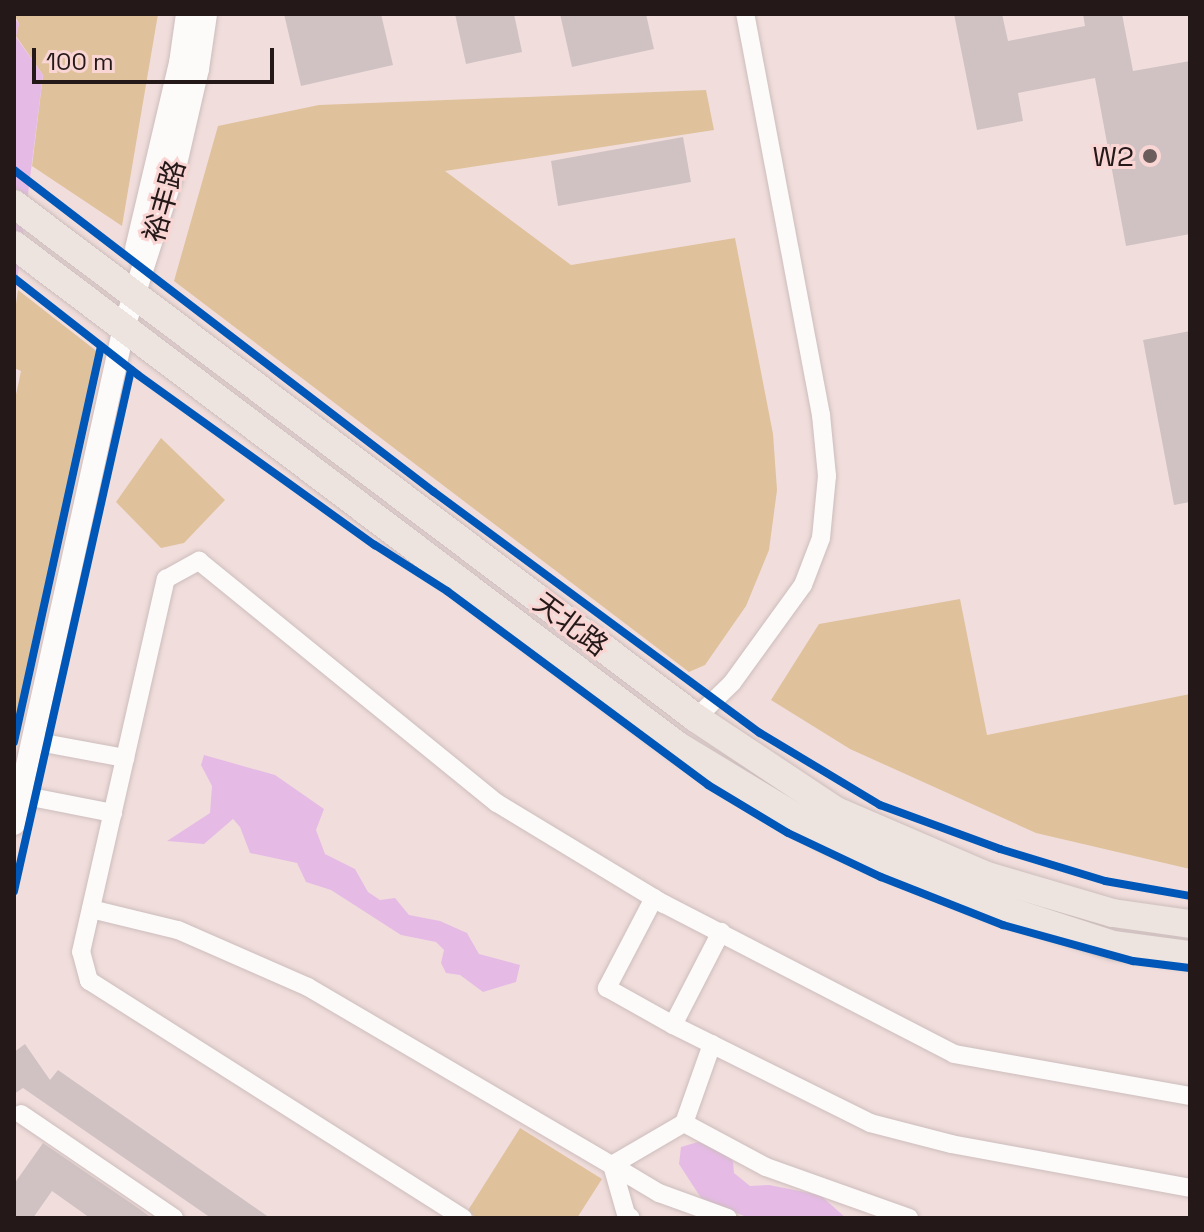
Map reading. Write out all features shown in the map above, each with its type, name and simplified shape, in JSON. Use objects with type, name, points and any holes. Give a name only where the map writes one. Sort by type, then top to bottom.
[{"type":"main road","name":"天北路","points":[[14,204],[696,718],[836,811],[987,876],[1113,913],[1190,924]]},
{"type":"main road","name":"天北路","points":[[23,252],[678,746],[828,837],[987,904],[1085,936],[1113,945],[1190,955]]},
{"type":"street","name":"裕丰路","points":[[132,294],[133,261],[180,63],[187,14]]},
{"type":"street","name":"裕丰路","points":[[132,294],[145,269],[176,164],[198,69],[206,14]]},
{"type":"street","points":[[696,718],[732,683],[803,585],[821,538],[827,476],[821,415],[745,14]]},
{"type":"street","points":[[14,824],[132,294]]},
{"type":"street","points":[[463,1218],[89,981],[81,952],[166,579],[199,561],[497,803],[654,898],[954,1054],[1190,1096]]},
{"type":"street","points":[[33,741],[125,758]]},
{"type":"street","points":[[21,795],[113,813]]},
{"type":"street","points":[[654,898],[607,988],[673,1025],[870,1123],[951,1144],[1190,1188]]},
{"type":"street","points":[[91,909],[178,930],[308,987],[659,1193],[728,1218]]},
{"type":"street","points":[[673,1025],[721,932]]},
{"type":"street","points":[[612,1165],[684,1123],[712,1044]]},
{"type":"street","points":[[21,1114],[174,1218]]},
{"type":"street","points":[[684,1123],[766,1167],[909,1218]]},
{"type":"street","points":[[612,1165],[626,1214],[631,1218]]},
{"type":"shaded area","points":[[14,14],[158,14],[122,226],[32,166],[43,75],[16,36],[19,24]]},
{"type":"shaded area","points":[[14,17],[19,24],[16,37],[43,75],[14,306]]},
{"type":"shaded area","points":[[706,90],[714,130],[445,171],[571,265],[735,238],[773,434],[777,490],[769,550],[746,606],[705,665],[689,672],[174,281],[218,126],[319,105]]},
{"type":"shaded area","points":[[18,290],[99,353],[14,742],[14,404],[21,371],[14,368],[14,318]]},
{"type":"shaded area","points":[[161,438],[225,500],[184,543],[161,548],[116,502]]},
{"type":"shaded area","points":[[960,599],[987,735],[1190,694],[1190,869],[1036,833],[850,749],[771,700],[819,624]]},
{"type":"shaded area","points":[[204,755],[275,775],[324,809],[316,830],[325,854],[355,869],[368,892],[380,900],[395,898],[409,915],[440,921],[467,933],[479,954],[520,965],[516,982],[483,992],[460,975],[446,973],[441,963],[444,950],[436,942],[401,935],[331,890],[306,882],[297,863],[250,853],[240,827],[233,819],[204,844],[167,841],[210,813],[212,786],[201,765]]},
{"type":"shaded area","points":[[520,1128],[602,1179],[577,1218],[478,1218],[467,1212]]},
{"type":"shaded area","points":[[698,1142],[721,1150],[733,1161],[734,1173],[750,1186],[769,1185],[820,1195],[846,1218],[744,1216],[701,1198],[679,1164],[681,1147]]},
{"type":"building","points":[[284,14],[381,14],[393,65],[301,86]]},
{"type":"building","points":[[455,14],[514,14],[522,52],[466,64]]},
{"type":"building","points":[[560,14],[646,14],[654,49],[572,67]]},
{"type":"building","points":[[954,14],[1002,14],[1008,41],[1085,26],[1083,14],[1122,14],[1133,71],[1190,61],[1190,234],[1126,246],[1095,78],[1018,93],[1023,121],[977,130]]},
{"type":"building","points":[[683,137],[691,182],[558,206],[551,161]]},
{"type":"building","points":[[1190,331],[1190,502],[1174,505],[1143,340]]},
{"type":"building","points":[[25,1044],[50,1080],[58,1070],[270,1218],[211,1218],[23,1088],[14,1094],[14,1052]]},
{"type":"building","points":[[43,1143],[152,1218],[90,1218],[52,1191],[33,1218],[14,1218],[14,1184]]},
{"type":"cycle path","points":[[14,170],[434,492],[760,733],[880,805],[1000,849],[1105,881],[1190,896]]},
{"type":"cycle path","points":[[14,278],[138,375],[375,545],[447,591],[708,785],[788,833],[881,877],[1003,925],[1133,961],[1190,968]]},
{"type":"cycle path","points":[[14,742],[101,346]]},
{"type":"cycle path","points":[[14,891],[131,370]]},
{"type":"place","name":"W2","points":[[1150,156]]}]
